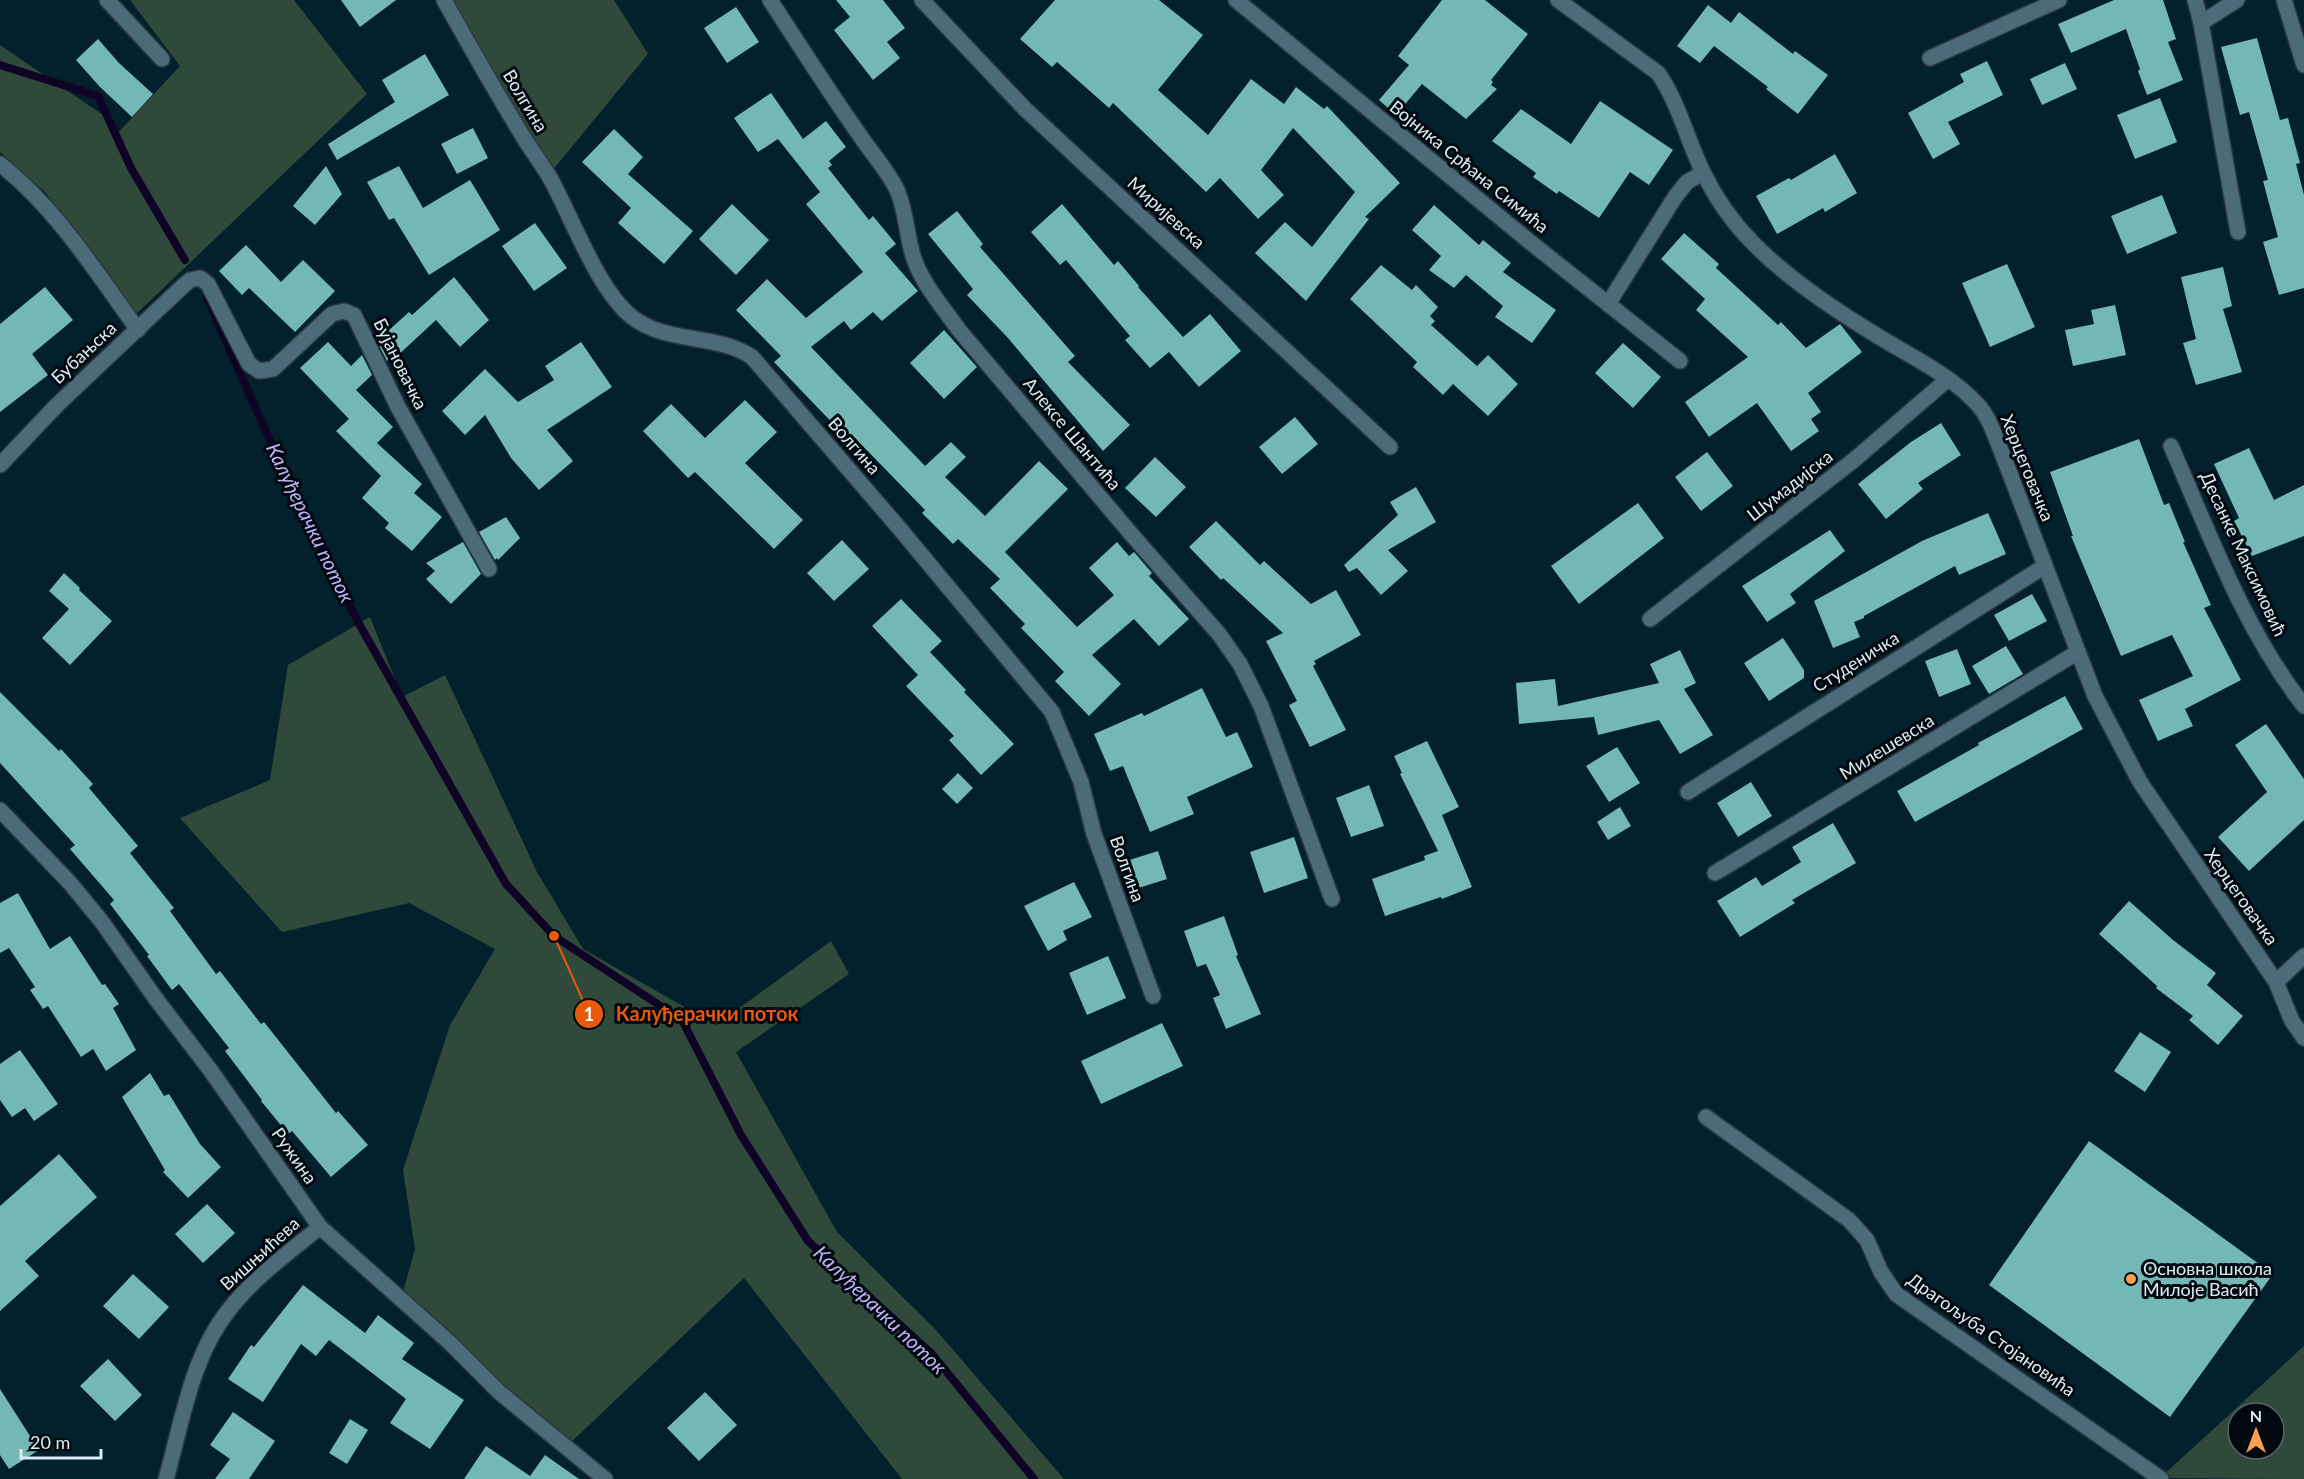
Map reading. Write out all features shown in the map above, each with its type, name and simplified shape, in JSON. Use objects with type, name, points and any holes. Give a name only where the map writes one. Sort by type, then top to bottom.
[{"type":"street","points":[[107,0],[162,59]]},
{"type":"street","name":"Волгина","points":[[444,0],[549,176],[604,284],[618,304],[634,318],[662,332],[738,348],[752,357],[900,529],[1052,712],[1081,782],[1097,843],[1153,996]]},
{"type":"street","name":"Алексе Шантића","points":[[770,0],[861,137],[886,170],[904,210],[912,254],[921,274],[938,301],[959,330],[1124,526],[1219,634],[1239,664],[1261,706],[1332,899]]},
{"type":"street","name":"Миријевска","points":[[922,0],[1025,109],[1390,447]]},
{"type":"street","name":"Војника Срђана Симића","points":[[1236,0],[1680,361]]},
{"type":"street","name":"Херцеговачка","points":[[1558,0],[1658,73],[1668,87],[1703,173],[1735,223],[1772,261],[1857,324],[1948,379],[1979,406],[1989,423],[2095,696],[2140,782],[2276,982],[2292,1021],[2304,1038]]},
{"type":"street","points":[[1930,58],[2059,0]]},
{"type":"street","points":[[2195,0],[2238,232]]},
{"type":"street","points":[[2201,23],[2237,0]]},
{"type":"street","points":[[2284,0],[2304,65]]},
{"type":"street","points":[[0,164],[40,199],[70,235],[138,330]]},
{"type":"street","points":[[1608,304],[1675,196],[1687,182],[1703,173]]},
{"type":"street","name":"Бубањска","points":[[0,465],[57,405],[190,280],[200,278]]},
{"type":"street","name":"Бујановачка","points":[[200,278],[208,284],[249,364],[259,371],[273,369],[332,314],[344,311],[354,315],[398,407],[489,569]]},
{"type":"street","name":"Шумадијска","points":[[1650,619],[1854,460],[1948,379]]},
{"type":"street","name":"Десанке Максимовић","points":[[2171,446],[2241,604],[2268,655],[2304,706]]},
{"type":"street","name":"Студеничка","points":[[1688,792],[2045,566]]},
{"type":"street","name":"Милешевска","points":[[1715,873],[2078,652]]},
{"type":"street","name":"Ружина","points":[[0,810],[70,883],[102,922],[156,999],[211,1071],[320,1227],[448,1341],[499,1392],[605,1479]]},
{"type":"street","points":[[2276,982],[2304,956]]},
{"type":"street","name":"Драгољуба Стојановића","points":[[1706,1117],[1849,1220],[1867,1240],[1881,1272],[1896,1294],[2161,1479]]},
{"type":"street","name":"Вишњићева","points":[[166,1479],[190,1387],[213,1334],[227,1312],[248,1288],[320,1227]]},
{"type":"green space","points":[[130,0],[294,0],[367,94],[133,317],[46,193],[0,152],[0,45],[103,115],[115,136],[180,66]]},
{"type":"green space","points":[[444,0],[614,0],[648,54],[548,176]]},
{"type":"green space","points":[[370,617],[402,697],[445,675],[537,872],[583,949],[716,1025],[831,941],[849,974],[736,1052],[837,1232],[936,1330],[1064,1479],[902,1479],[744,1278],[566,1447],[401,1299],[415,1249],[403,1170],[450,1025],[495,949],[409,903],[282,932],[180,818],[270,780],[288,665]]},
{"type":"green space","points":[[2304,1346],[2304,1479],[2160,1478],[2226,1418],[2226,1461],[2286,1461],[2286,1401],[2244,1401]]},
{"type":"building","points":[[341,0],[396,0],[360,27]]},
{"type":"building","points":[[836,0],[883,0],[905,28],[887,42],[900,58],[873,80],[834,30],[850,17]]},
{"type":"building","points":[[1055,0],[1159,0],[1203,35],[1158,90],[1208,135],[1251,79],[1284,104],[1296,87],[1324,109],[1327,106],[1400,183],[1365,217],[1369,219],[1306,301],[1255,253],[1285,222],[1312,247],[1355,192],[1293,128],[1261,170],[1284,195],[1258,219],[1220,178],[1206,192],[1113,103],[1109,108],[1057,62],[1052,67],[1020,39]]},
{"type":"building","points":[[1442,0],[1485,0],[1528,34],[1491,80],[1493,82],[1491,85],[1497,89],[1466,119],[1422,84],[1396,115],[1379,100],[1409,65],[1398,56]]},
{"type":"building","points":[[2114,0],[2163,0],[2176,39],[2168,42],[2183,80],[2147,95],[2126,29],[2071,53],[2058,24]]},
{"type":"building","points":[[1708,5],[1731,23],[1739,12],[1793,54],[1795,51],[1828,75],[1798,114],[1766,89],[1768,87],[1714,46],[1700,63],[1677,46]]},
{"type":"building","points":[[736,7],[759,42],[727,63],[704,28]]},
{"type":"building","points":[[2257,38],[2280,120],[2288,118],[2300,163],[2296,164],[2304,195],[2304,288],[2279,295],[2263,242],[2278,237],[2263,181],[2268,180],[2249,112],[2240,115],[2221,47]]},
{"type":"building","points":[[98,39],[119,63],[153,94],[132,117],[100,87],[76,60]]},
{"type":"building","points":[[425,54],[449,95],[337,160],[328,144],[395,102],[382,80]]},
{"type":"building","points":[[1987,61],[2003,95],[1948,122],[1960,144],[1933,159],[1908,113],[1964,82],[1960,74]]},
{"type":"building","points":[[2065,63],[2077,89],[2042,105],[2030,79]]},
{"type":"building","points":[[771,93],[803,139],[826,121],[846,147],[829,161],[832,165],[828,168],[869,220],[873,216],[896,244],[885,253],[918,291],[882,321],[873,312],[851,330],[844,321],[811,347],[925,466],[951,442],[966,457],[945,477],[985,516],[1039,461],[1068,489],[1005,552],[1077,627],[1114,595],[1089,568],[1117,542],[1129,556],[1134,552],[1152,573],[1149,576],[1189,619],[1159,646],[1134,619],[1092,655],[1121,684],[1089,716],[1055,681],[1064,672],[1021,628],[1025,624],[990,588],[1000,579],[958,539],[953,544],[922,513],[925,510],[855,438],[851,442],[774,362],[781,356],[736,310],[767,279],[806,318],[863,272],[806,204],[820,192],[778,139],[758,152],[734,118]]},
{"type":"building","points":[[2160,98],[2177,142],[2135,159],[2117,115]]},
{"type":"building","points":[[1600,101],[1673,150],[1649,185],[1630,172],[1599,218],[1559,191],[1557,194],[1533,177],[1536,173],[1492,141],[1521,109],[1571,144]]},
{"type":"building","points":[[473,128],[488,158],[457,174],[441,144]]},
{"type":"building","points":[[614,129],[643,157],[628,174],[693,231],[664,264],[618,223],[631,208],[582,162]]},
{"type":"building","points":[[1835,154],[1857,193],[1825,212],[1823,208],[1777,234],[1756,196],[1789,178],[1791,180]]},
{"type":"building","points":[[326,166],[342,194],[315,225],[293,206]]},
{"type":"building","points":[[399,166],[423,208],[470,180],[500,230],[429,275],[394,218],[389,220],[367,182]]},
{"type":"building","points":[[2162,195],[2177,233],[2127,254],[2111,216]]},
{"type":"building","points":[[732,204],[769,240],[736,275],[699,239]]},
{"type":"building","points":[[1062,204],[1114,265],[1118,261],[1183,337],[1210,314],[1241,351],[1199,387],[1169,352],[1150,368],[1125,340],[1130,336],[1066,260],[1060,265],[1031,232]]},
{"type":"building","points":[[1434,205],[1479,245],[1483,240],[1511,263],[1503,272],[1556,310],[1532,343],[1495,317],[1503,306],[1466,275],[1454,288],[1429,270],[1441,256],[1412,230]]},
{"type":"building","points":[[957,211],[983,244],[980,247],[1075,356],[1068,362],[1130,425],[1103,451],[1008,338],[967,295],[973,289],[928,234]]},
{"type":"building","points":[[535,223],[567,268],[534,291],[502,246]]},
{"type":"building","points":[[1684,233],[1719,264],[1716,268],[1778,325],[1781,322],[1806,348],[1840,324],[1862,352],[1808,393],[1821,412],[1811,419],[1819,431],[1791,451],[1757,403],[1709,437],[1685,402],[1748,357],[1696,310],[1705,299],[1661,259]]},
{"type":"building","points":[[246,245],[281,282],[303,260],[335,291],[295,332],[249,288],[242,295],[219,271]]},
{"type":"building","points":[[2007,264],[2035,327],[1990,347],[1962,283]]},
{"type":"building","points":[[1381,265],[1412,290],[1416,285],[1438,307],[1430,316],[1435,321],[1431,325],[1477,366],[1488,355],[1518,384],[1488,416],[1453,384],[1443,395],[1413,367],[1417,362],[1350,299]]},
{"type":"building","points":[[2223,267],[2232,306],[2223,309],[2242,372],[2196,385],[2183,343],[2196,339],[2181,277]]},
{"type":"building","points":[[454,277],[489,320],[460,347],[436,320],[395,358],[392,355],[387,361],[377,341],[409,312],[412,315]]},
{"type":"building","points":[[45,287],[73,320],[32,354],[48,375],[0,412],[0,324]]},
{"type":"building","points":[[2115,305],[2126,355],[2073,366],[2065,330],[2094,324],[2091,310]]},
{"type":"building","points":[[944,330],[977,367],[944,399],[910,363]]},
{"type":"building","points":[[328,342],[351,366],[362,355],[372,375],[356,390],[393,427],[377,443],[422,484],[414,493],[442,517],[412,551],[385,528],[389,523],[362,498],[381,476],[336,431],[349,419],[300,368]]},
{"type":"building","points":[[581,342],[612,387],[547,430],[573,461],[539,490],[511,458],[485,415],[465,435],[442,411],[485,369],[518,402],[554,380],[545,366]]},
{"type":"building","points":[[1623,343],[1661,377],[1633,408],[1595,373]]},
{"type":"building","points":[[745,400],[777,432],[745,463],[803,520],[774,549],[695,472],[688,478],[643,431],[671,404],[705,438]]},
{"type":"building","points":[[1295,417],[1318,444],[1282,474],[1259,447]]},
{"type":"building","points":[[1941,423],[1961,455],[1918,483],[1923,489],[1886,519],[1858,484],[1911,442]]},
{"type":"building","points":[[2139,439],[2164,505],[2169,503],[2185,542],[2183,542],[2211,605],[2204,608],[2241,680],[2185,709],[2193,726],[2158,741],[2139,700],[2193,676],[2172,635],[2121,656],[2071,536],[2073,536],[2050,472]]},
{"type":"building","points":[[2249,448],[2274,500],[2304,485],[2304,536],[2252,556],[2234,521],[2239,518],[2214,464]]},
{"type":"building","points":[[1707,452],[1733,486],[1701,511],[1675,477]]},
{"type":"building","points":[[1155,457],[1186,487],[1156,517],[1125,488]]},
{"type":"building","points":[[1416,487],[1436,522],[1388,550],[1408,571],[1381,595],[1357,568],[1349,572],[1344,565],[1398,515],[1390,502]]},
{"type":"building","points":[[1638,503],[1664,538],[1579,604],[1551,566]]},
{"type":"building","points":[[1988,513],[2006,554],[1959,575],[1955,566],[1854,622],[1860,637],[1833,648],[1814,601],[1922,541]]},
{"type":"building","points":[[506,517],[520,538],[498,560],[497,558],[495,560],[479,532]]},
{"type":"building","points":[[1216,521],[1260,565],[1264,561],[1311,604],[1336,590],[1361,635],[1314,661],[1316,664],[1313,666],[1346,730],[1310,747],[1289,705],[1297,701],[1266,641],[1283,633],[1223,578],[1221,580],[1189,547]]},
{"type":"building","points":[[1830,530],[1845,551],[1790,594],[1796,603],[1767,622],[1742,586]]},
{"type":"building","points":[[842,540],[869,569],[834,601],[807,573]]},
{"type":"building","points":[[463,542],[481,574],[451,604],[426,579],[435,571],[426,563]]},
{"type":"building","points":[[64,573],[112,621],[70,665],[42,638],[69,609],[49,591]]},
{"type":"building","points":[[2032,594],[2047,621],[2009,641],[1994,615]]},
{"type":"building","points":[[901,599],[942,641],[930,652],[966,690],[964,692],[1014,744],[981,775],[949,740],[954,736],[906,686],[918,675],[872,626]]},
{"type":"building","points":[[1783,638],[1804,670],[1804,678],[1769,701],[1744,663]]},
{"type":"building","points":[[2006,646],[2023,674],[1989,694],[1972,666]]},
{"type":"building","points":[[1957,649],[1971,684],[1939,697],[1925,661]]},
{"type":"building","points":[[1680,650],[1696,683],[1684,689],[1713,735],[1680,754],[1659,720],[1598,735],[1594,717],[1519,724],[1516,683],[1555,679],[1558,706],[1659,683],[1650,664]]},
{"type":"building","points":[[1202,688],[1226,737],[1237,732],[1253,767],[1187,797],[1194,814],[1150,832],[1123,766],[1110,771],[1094,734],[1142,713],[1144,716]]},
{"type":"building","points":[[0,692],[59,751],[61,749],[93,784],[89,788],[138,846],[130,853],[174,908],[170,911],[216,974],[220,971],[261,1024],[264,1022],[336,1113],[338,1111],[368,1145],[331,1177],[292,1131],[288,1134],[261,1101],[225,1051],[229,1048],[179,984],[172,990],[147,956],[149,955],[110,904],[114,900],[70,849],[75,845],[0,763]]},
{"type":"building","points":[[2065,696],[2083,729],[1915,822],[1897,791],[1979,745],[1978,743]]},
{"type":"building","points":[[2266,724],[2304,779],[2304,820],[2249,871],[2218,837],[2267,792],[2235,745]]},
{"type":"building","points":[[1427,741],[1459,807],[1442,815],[1472,887],[1442,899],[1441,897],[1385,916],[1372,879],[1425,860],[1424,856],[1438,851],[1400,774],[1402,773],[1394,756]]},
{"type":"building","points":[[1617,747],[1640,783],[1609,802],[1586,766]]},
{"type":"building","points":[[958,773],[973,788],[957,804],[942,789]]},
{"type":"building","points":[[1751,782],[1772,816],[1738,837],[1717,803]]},
{"type":"building","points":[[1369,785],[1384,826],[1351,837],[1336,798]]},
{"type":"building","points":[[1620,807],[1631,826],[1608,840],[1597,822]]},
{"type":"building","points":[[1833,823],[1856,863],[1792,900],[1795,903],[1740,937],[1717,901],[1756,877],[1762,886],[1801,862],[1792,847]]},
{"type":"building","points":[[1294,837],[1308,878],[1264,893],[1250,852]]},
{"type":"building","points":[[1158,851],[1167,879],[1132,890],[1123,862]]},
{"type":"building","points":[[1074,882],[1092,917],[1063,931],[1067,940],[1048,951],[1024,906]]},
{"type":"building","points":[[18,893],[50,949],[70,936],[102,985],[105,984],[119,1004],[113,1008],[136,1050],[106,1071],[93,1049],[81,1057],[48,1006],[43,1009],[30,990],[35,987],[9,948],[0,953],[0,903]]},
{"type":"building","points":[[2129,901],[2173,940],[2216,973],[2207,985],[2243,1016],[2218,1045],[2189,1020],[2193,1016],[2156,988],[2157,986],[2099,934]]},
{"type":"building","points":[[1224,916],[1238,955],[1236,956],[1261,1014],[1226,1029],[1213,998],[1220,995],[1206,964],[1197,967],[1184,931]]},
{"type":"building","points":[[1108,956],[1126,998],[1087,1015],[1069,973]]},
{"type":"building","points":[[1162,1023],[1183,1066],[1101,1104],[1081,1061]]},
{"type":"building","points":[[2140,1032],[2171,1052],[2145,1092],[2114,1071]]},
{"type":"building","points":[[20,1050],[58,1104],[34,1121],[25,1108],[12,1117],[0,1100],[0,1064]]},
{"type":"building","points":[[150,1073],[164,1096],[169,1094],[200,1144],[221,1167],[188,1198],[163,1172],[165,1170],[122,1097]]},
{"type":"building","name":"Основна школа Милоје Васић","points":[[2089,1141],[2273,1274],[2170,1417],[1989,1285]]},
{"type":"building","points":[[59,1154],[97,1197],[25,1261],[39,1276],[0,1311],[0,1206]]},
{"type":"building","points":[[207,1204],[235,1233],[203,1263],[175,1234]]},
{"type":"building","points":[[133,1274],[169,1307],[139,1339],[103,1306]]},
{"type":"building","points":[[303,1285],[365,1333],[378,1315],[414,1343],[402,1359],[464,1400],[430,1449],[390,1423],[406,1399],[329,1340],[316,1356],[301,1344],[263,1402],[228,1379],[251,1345],[254,1347]]},
{"type":"building","points":[[108,1359],[142,1395],[115,1421],[80,1386]]},
{"type":"building","points":[[0,1389],[39,1450],[9,1469],[0,1455]]},
{"type":"building","points":[[705,1392],[737,1425],[699,1461],[667,1428]]},
{"type":"building","points":[[233,1412],[275,1441],[249,1479],[215,1479],[230,1459],[210,1445]]},
{"type":"building","points":[[350,1419],[368,1430],[347,1464],[329,1453]]},
{"type":"building","points":[[486,1446],[530,1476],[545,1455],[579,1479],[464,1479]]},
{"type":"waterway","name":"Калуђерачки поток","points":[[0,65],[98,96],[131,168],[185,260]]},
{"type":"waterway","name":"Калуђерачки поток","points":[[207,298],[286,477],[358,622],[506,884],[554,936],[682,1020],[741,1135],[808,1241],[932,1354],[1034,1479]]},
{"type":"place","name":"Калуђерачки поток","points":[[554,936]]},
{"type":"place","name":"Основна школа Милоје Васић","points":[[2131,1279]]}]
